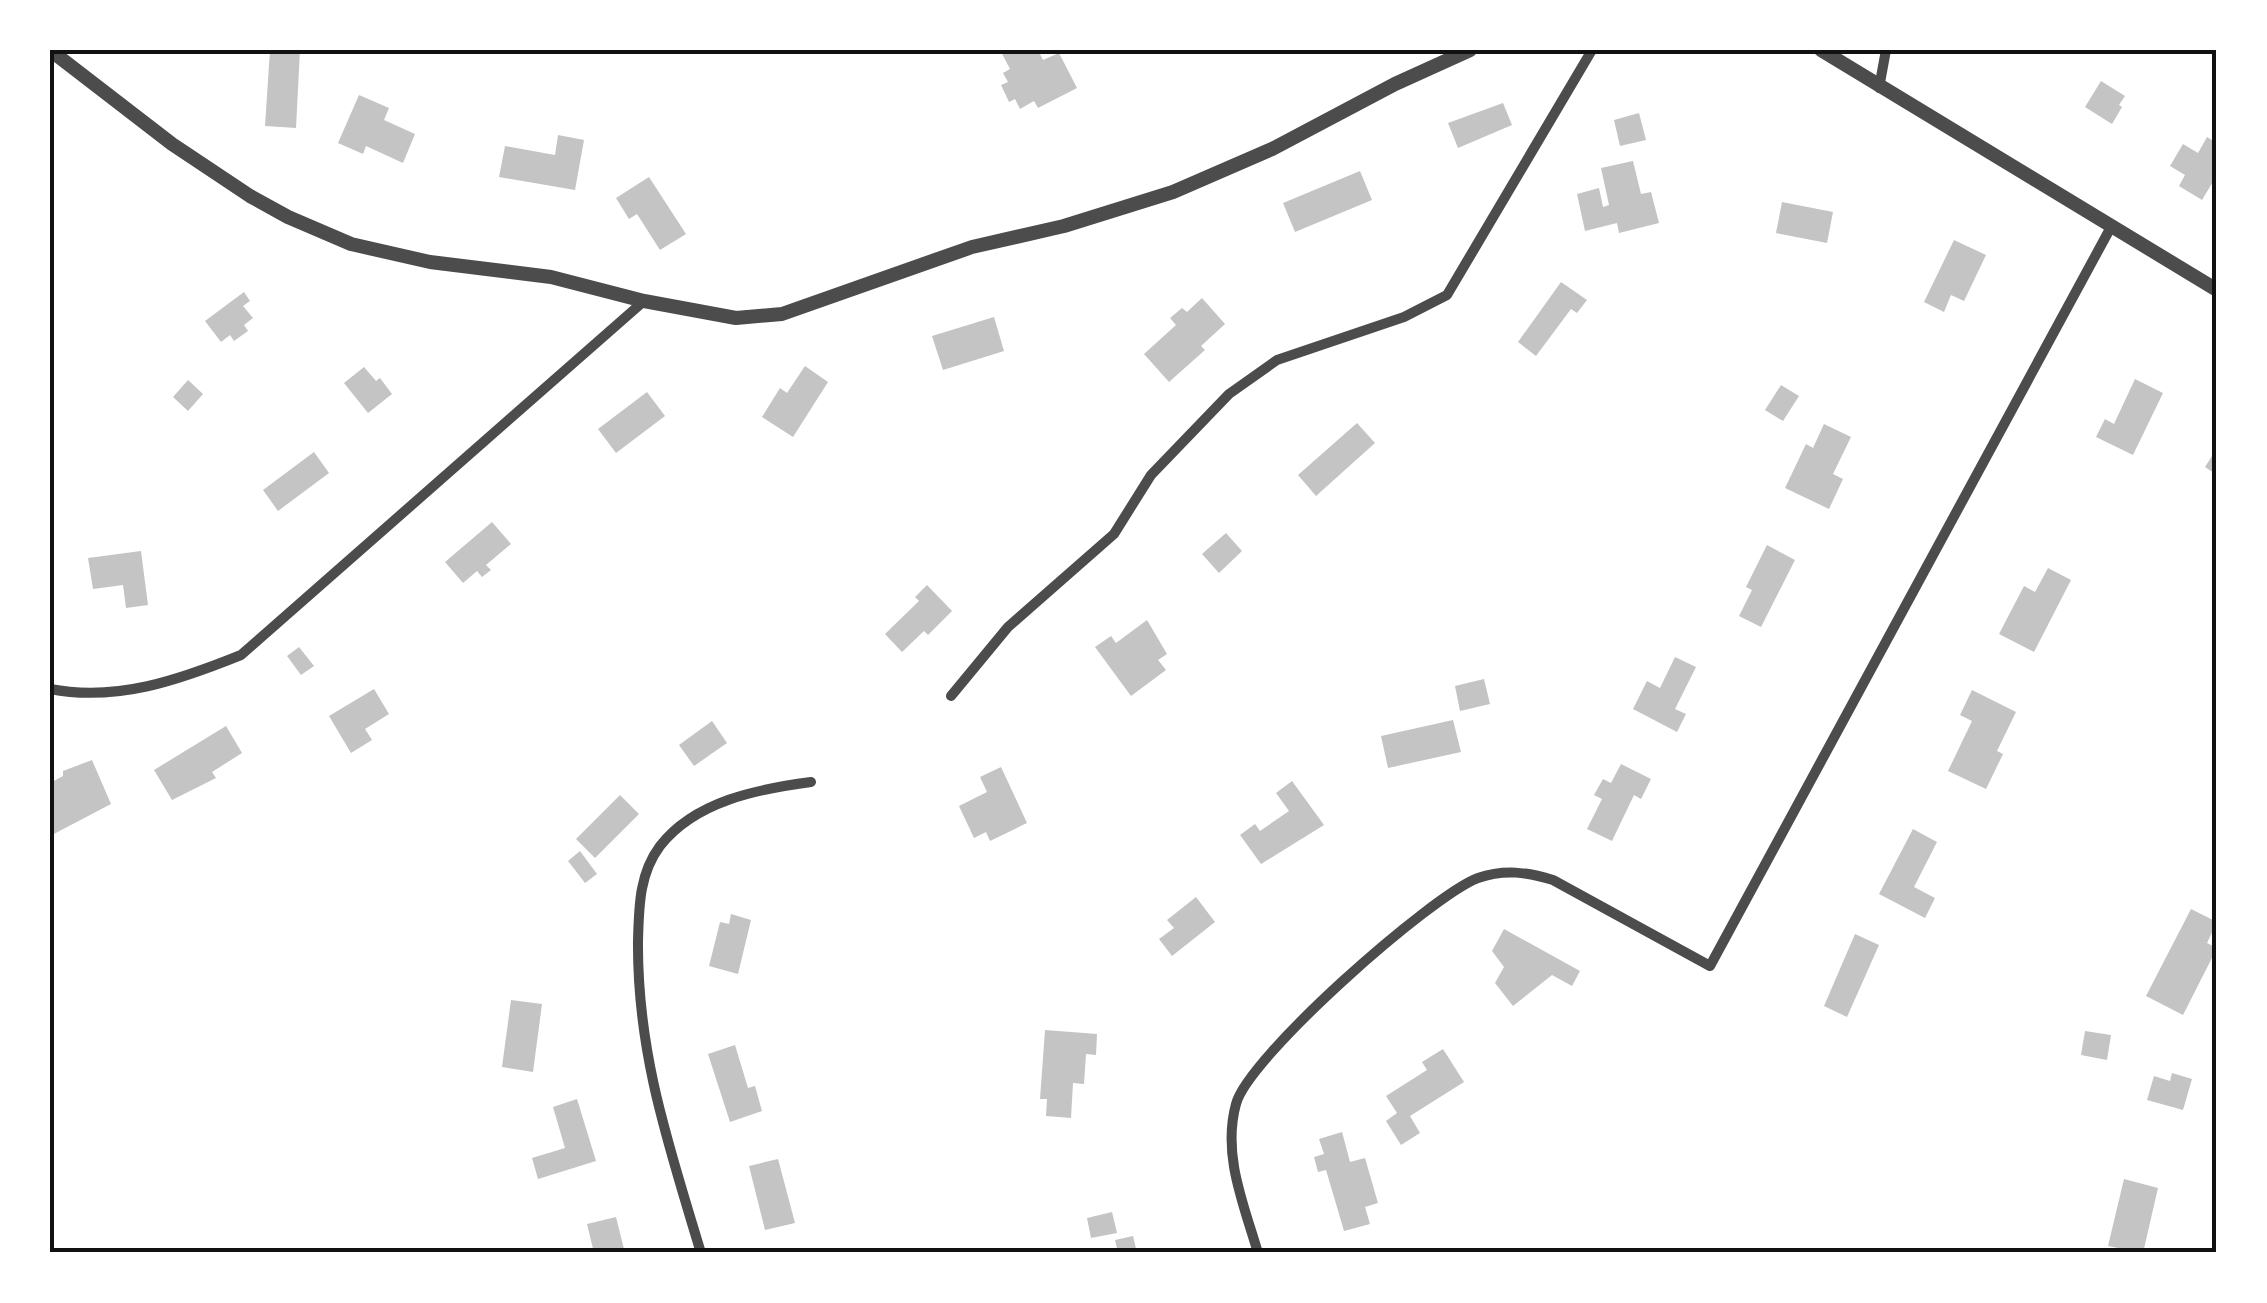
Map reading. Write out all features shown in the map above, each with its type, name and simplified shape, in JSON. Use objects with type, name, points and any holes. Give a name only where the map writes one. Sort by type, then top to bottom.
[{"type":"street","points":[[50,50],[172,144],[288,217],[351,244],[388,254],[551,277],[644,302],[736,318],[782,314],[972,248],[1064,226],[1173,192],[1272,149],[1395,84],[1470,50]]},
{"type":"street","points":[[950,696],[1008,627],[1114,534],[1151,475],[1229,394],[1277,360],[1404,317],[1448,296],[1592,50]]},
{"type":"street","points":[[1821,50],[2217,290]]},
{"type":"street","points":[[1879,88],[1886,50]]},
{"type":"street","points":[[1258,1253],[1235,1177],[1230,1134],[1236,1101],[1246,1081],[1288,1032],[1460,886],[1500,873],[1525,872],[1553,880],[1710,966],[2111,227]]},
{"type":"street","points":[[50,689],[97,695],[164,683],[240,655],[644,302]]},
{"type":"street","points":[[702,1253],[647,1062],[638,996],[639,907],[644,877],[660,847],[675,831],[718,804],[769,787],[810,782]]},
{"type":"building","points":[[270,50],[300,50],[296,128],[265,126]]},
{"type":"building","points":[[1000,50],[1038,50],[1043,60],[1059,53],[1077,88],[1038,108],[1034,101],[1020,109],[1015,99],[1009,102],[1001,85],[1008,82],[1003,73],[1010,69]]},
{"type":"building","points":[[2101,81],[2125,96],[2112,124],[2085,107]]},
{"type":"building","points":[[359,95],[389,108],[384,120],[415,134],[403,163],[366,146],[363,154],[338,143]]},
{"type":"building","points":[[1503,103],[1512,125],[1458,148],[1448,123]]},
{"type":"building","points":[[1639,113],[1646,140],[1620,146],[1614,120]]},
{"type":"building","points":[[558,135],[584,140],[575,190],[499,177],[505,146],[555,155]]},
{"type":"building","points":[[2207,137],[2217,143],[2217,175],[2202,200],[2179,186],[2185,175],[2170,166],[2183,144],[2198,153]]},
{"type":"building","points":[[1633,161],[1641,194],[1651,192],[1659,223],[1619,233],[1617,223],[1585,231],[1577,194],[1599,188],[1603,207],[1609,205],[1601,168]]},
{"type":"building","points":[[1360,171],[1372,200],[1295,232],[1283,203]]},
{"type":"building","points":[[649,177],[686,234],[660,250],[637,214],[629,219],[616,198]]},
{"type":"building","points":[[1782,202],[1833,212],[1827,243],[1776,233]]},
{"type":"building","points":[[1954,240],[1986,255],[1964,301],[1951,295],[1944,312],[1924,302]]},
{"type":"building","points":[[1561,282],[1587,300],[1577,313],[1571,309],[1536,356],[1518,342]]},
{"type":"building","points":[[244,292],[250,301],[243,306],[253,318],[244,325],[248,331],[234,341],[230,335],[221,342],[205,321]]},
{"type":"building","points":[[1202,298],[1225,324],[1201,346],[1205,350],[1169,382],[1144,354],[1176,325],[1170,318],[1182,308],[1187,312]]},
{"type":"building","points":[[994,317],[1004,351],[943,370],[932,336]]},
{"type":"building","points":[[805,366],[828,382],[793,437],[762,417],[780,388],[787,393]]},
{"type":"building","points":[[364,367],[376,381],[380,378],[392,394],[368,413],[344,383]]},
{"type":"building","points":[[2135,379],[2163,393],[2133,455],[2096,437],[2105,419],[2114,424]]},
{"type":"building","points":[[188,380],[203,394],[188,411],[173,397]]},
{"type":"building","points":[[1781,385],[1799,396],[1783,421],[1765,410]]},
{"type":"building","points":[[647,392],[665,416],[616,453],[598,429]]},
{"type":"building","points":[[1357,423],[1375,443],[1316,496],[1298,475]]},
{"type":"building","points":[[1824,424],[1851,437],[1833,474],[1843,479],[1829,509],[1785,488],[1806,444],[1813,448]]},
{"type":"building","points":[[2217,448],[2217,475],[2205,467]]},
{"type":"building","points":[[314,452],[329,473],[278,511],[263,490]]},
{"type":"building","points":[[492,522],[511,544],[486,565],[491,570],[482,577],[477,571],[463,583],[445,562]]},
{"type":"building","points":[[1226,533],[1242,551],[1219,573],[1202,554]]},
{"type":"building","points":[[1767,545],[1795,560],[1761,627],[1739,616],[1752,590],[1746,587]]},
{"type":"building","points":[[141,551],[148,605],[126,608],[123,585],[93,589],[88,558]]},
{"type":"building","points":[[2048,568],[2071,580],[2034,652],[1999,634],[2024,586],[2035,592]]},
{"type":"building","points":[[927,585],[952,611],[928,635],[924,631],[902,652],[885,634],[919,601],[915,597]]},
{"type":"building","points":[[1147,620],[1167,654],[1158,660],[1166,670],[1131,696],[1095,647],[1111,636],[1116,643]]},
{"type":"building","points":[[299,647],[314,666],[301,675],[287,656]]},
{"type":"building","points":[[1675,657],[1696,667],[1675,709],[1686,714],[1677,732],[1633,709],[1647,681],[1660,688]]},
{"type":"building","points":[[1484,679],[1490,704],[1460,711],[1455,686]]},
{"type":"building","points":[[374,689],[389,714],[365,729],[372,740],[351,753],[329,716]]},
{"type":"building","points":[[1972,690],[2016,712],[1997,751],[2003,754],[1986,789],[1948,771],[1972,721],[1960,715]]},
{"type":"building","points":[[1453,720],[1461,752],[1388,768],[1381,736]]},
{"type":"building","points":[[712,721],[727,743],[694,766],[679,745]]},
{"type":"building","points":[[226,726],[242,753],[212,772],[216,778],[172,800],[154,770]]},
{"type":"building","points":[[92,760],[111,804],[50,836],[50,783],[63,776],[63,771]]},
{"type":"building","points":[[1621,764],[1651,779],[1641,799],[1634,795],[1612,841],[1587,829],[1602,799],[1594,795],[1603,779],[1611,783]]},
{"type":"building","points":[[1001,767],[1027,823],[990,841],[986,832],[974,838],[959,806],[987,792],[980,777]]},
{"type":"building","points":[[1292,781],[1324,825],[1261,864],[1240,835],[1255,824],[1260,831],[1289,811],[1276,793]]},
{"type":"building","points":[[620,795],[639,814],[595,858],[576,839]]},
{"type":"building","points":[[1913,829],[1937,842],[1914,887],[1935,898],[1925,918],[1879,894]]},
{"type":"building","points":[[580,851],[597,874],[585,883],[568,861]]},
{"type":"building","points":[[1196,897],[1215,922],[1172,956],[1159,939],[1174,928],[1167,920]]},
{"type":"building","points":[[2191,909],[2217,922],[2207,943],[2217,948],[2183,1015],[2146,996]]},
{"type":"building","points":[[731,914],[751,920],[738,974],[709,966],[720,922],[729,924]]},
{"type":"building","points":[[1504,929],[1580,971],[1572,986],[1552,975],[1513,1006],[1495,983],[1504,967],[1492,951]]},
{"type":"building","points":[[1855,934],[1879,945],[1847,1017],[1824,1006]]},
{"type":"building","points":[[511,1000],[542,1004],[533,1072],[502,1067]]},
{"type":"building","points":[[1045,1030],[1097,1034],[1096,1055],[1086,1054],[1084,1084],[1073,1083],[1071,1118],[1046,1116],[1047,1099],[1040,1099]]},
{"type":"building","points":[[2085,1031],[2111,1035],[2107,1060],[2081,1055]]},
{"type":"building","points":[[735,1045],[748,1088],[755,1086],[762,1111],[730,1122],[708,1054]]},
{"type":"building","points":[[1443,1049],[1464,1082],[1410,1116],[1420,1133],[1401,1145],[1386,1121],[1397,1113],[1386,1096],[1427,1070],[1422,1062]]},
{"type":"building","points":[[2172,1073],[2192,1079],[2183,1110],[2147,1100],[2154,1076],[2170,1081]]},
{"type":"building","points":[[577,1099],[596,1161],[538,1179],[532,1158],[565,1148],[553,1107]]},
{"type":"building","points":[[1342,1132],[1350,1162],[1365,1158],[1378,1203],[1365,1207],[1370,1224],[1344,1231],[1326,1170],[1318,1172],[1314,1157],[1324,1154],[1319,1139]]},
{"type":"building","points":[[778,1159],[795,1223],[765,1230],[749,1166]]},
{"type":"building","points":[[2124,1179],[2158,1188],[2143,1253],[2108,1246]]},
{"type":"building","points":[[1112,1212],[1117,1233],[1091,1238],[1087,1218]]},
{"type":"building","points":[[616,1217],[625,1253],[594,1253],[587,1224]]},
{"type":"building","points":[[1133,1236],[1137,1253],[1118,1253],[1115,1240]]}]
